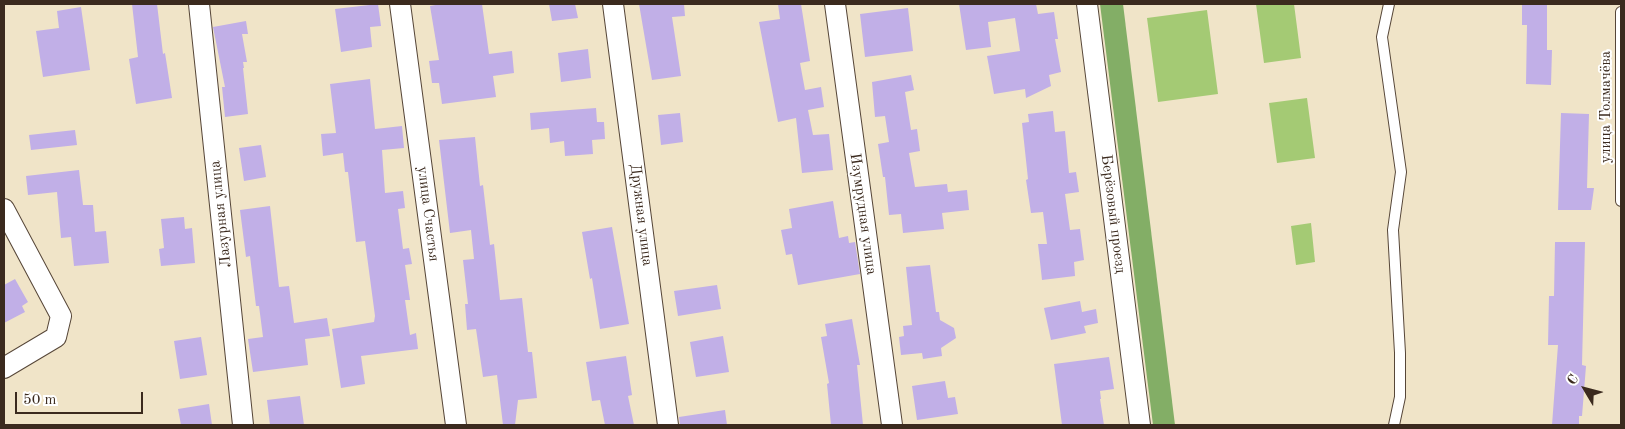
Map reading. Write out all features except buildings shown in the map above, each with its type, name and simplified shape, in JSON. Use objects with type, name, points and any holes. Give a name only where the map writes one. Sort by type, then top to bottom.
[{"type":"street","name":"Лазурная улица","points":[[199,4],[243,425]]},
{"type":"street","name":"улица Счастья","points":[[400,4],[456,425]]},
{"type":"street","name":"Дружная улица","points":[[613,4],[668,425]]},
{"type":"street","name":"Изумрудная улица","points":[[835,4],[892,425]]},
{"type":"street","name":"Берёзовый проезд","points":[[1087,4],[1140,425]]},
{"type":"street","points":[[4,208],[61,316],[56,337],[4,368]]},
{"type":"lane","points":[[1389,4],[1382,37],[1401,172],[1393,230],[1400,388],[1394,425]]},
{"type":"lane","points":[[1613,4],[1621,12]]},
{"type":"lane","name":"улица Толмачёва","points":[[1621,12],[1621,201]]},
{"type":"green space","points":[[1100,4],[1123,4],[1175,425],[1153,425]]},
{"type":"green space","points":[[1256,4],[1294,4],[1301,58],[1264,63]]},
{"type":"green space","points":[[1207,10],[1218,94],[1158,102],[1147,18]]},
{"type":"green space","points":[[1307,98],[1315,158],[1277,163],[1269,103]]},
{"type":"green space","points":[[1311,223],[1315,262],[1296,265],[1291,226]]}]
